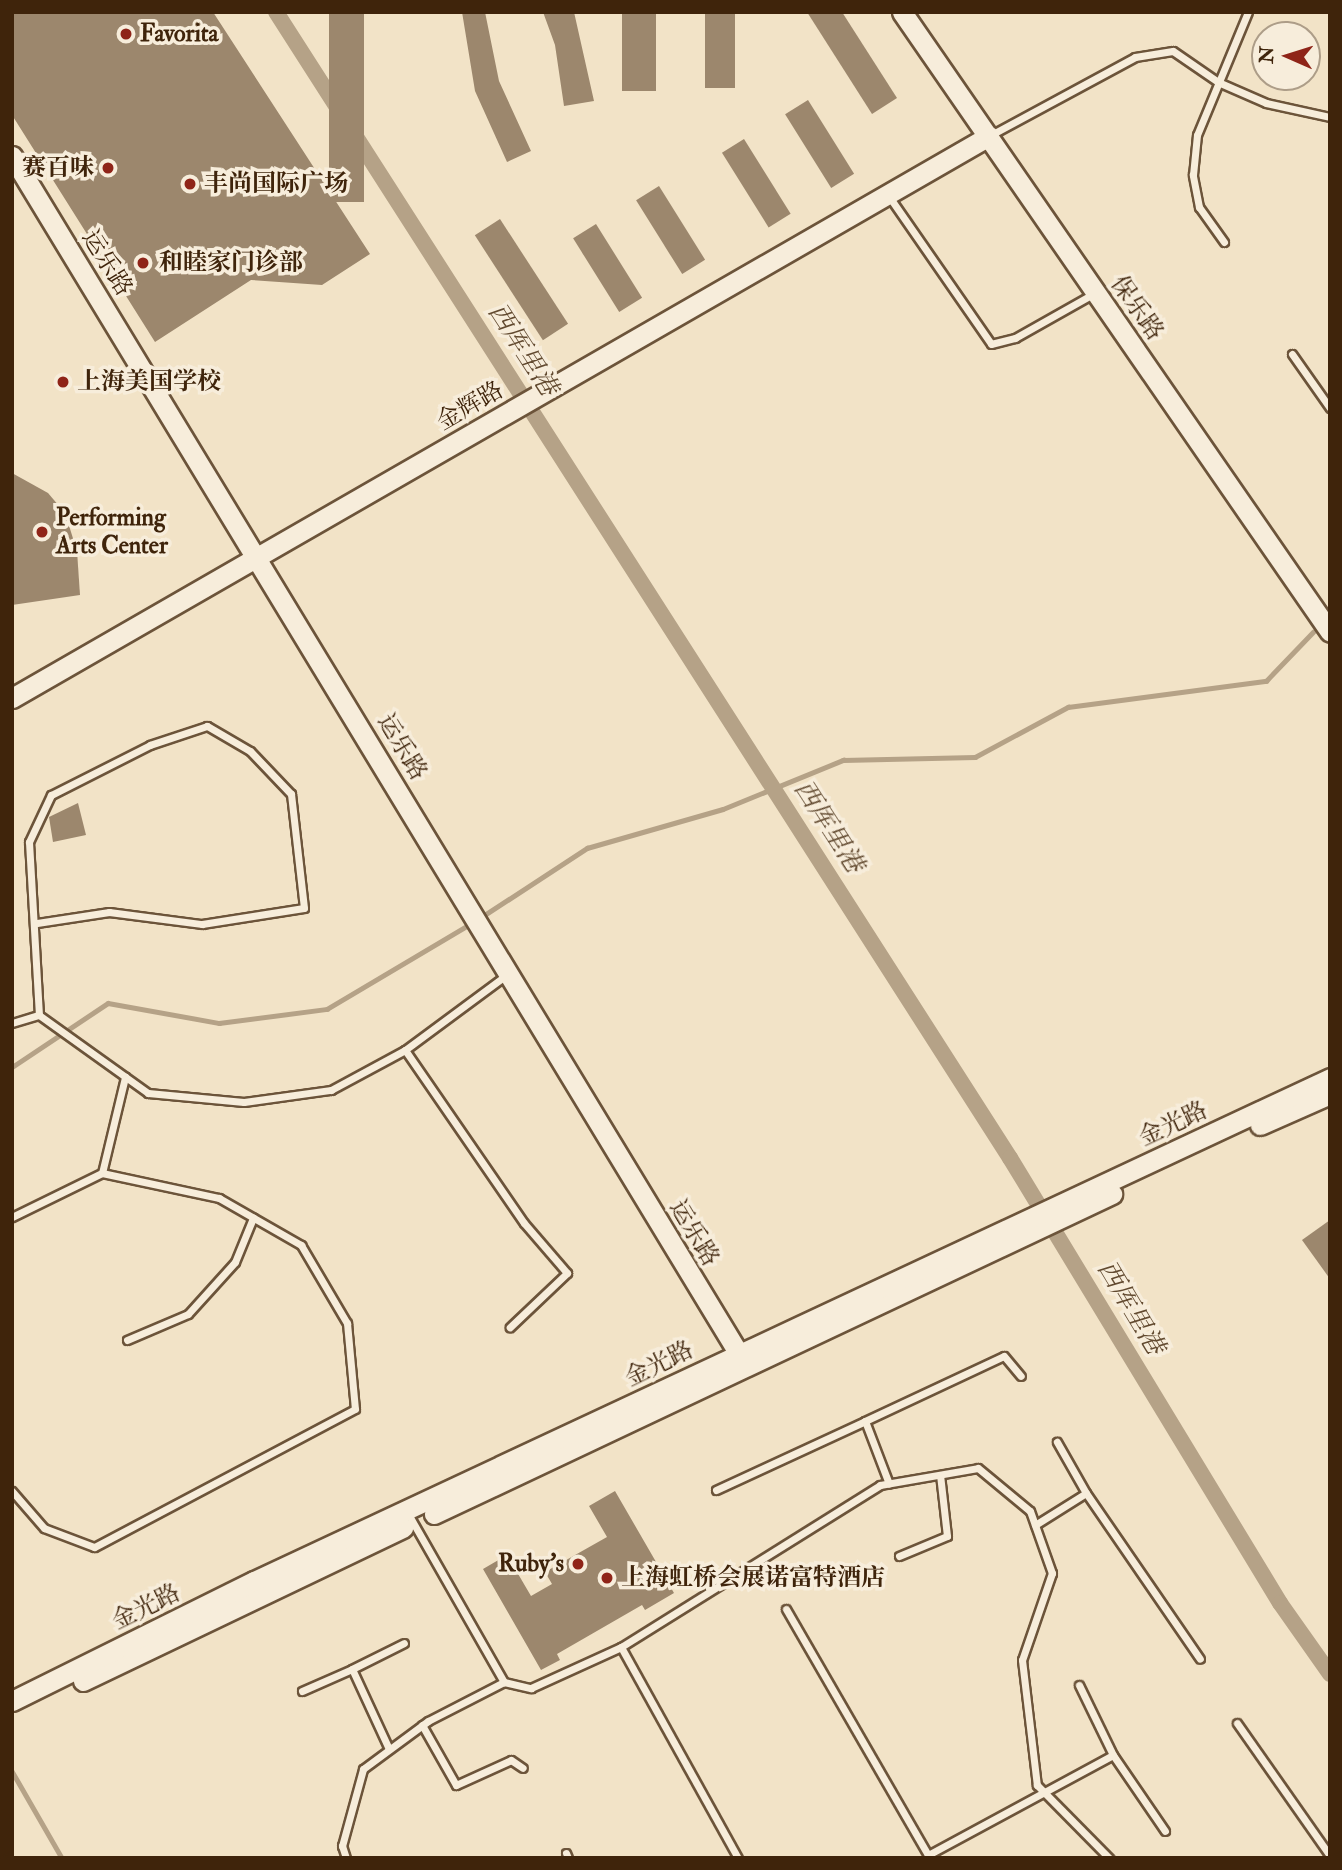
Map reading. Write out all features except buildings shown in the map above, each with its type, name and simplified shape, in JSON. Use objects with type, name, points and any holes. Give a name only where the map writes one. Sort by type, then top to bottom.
[{"type":"street","name":"保乐路","points":[[902,12],[1330,632]]},
{"type":"street","name":"金辉路","points":[[12,698],[989,136]]},
{"type":"street","name":"运乐路","points":[[12,156],[259,556],[742,1359]]},
{"type":"street","name":"金光路","points":[[1014,1233],[1056,1206],[1330,1078]]},
{"type":"street","name":"金光路","points":[[12,1714],[410,1518],[742,1359],[1014,1233],[1081,1209],[1330,1094]]},
{"type":"street","name":"金光路","points":[[12,1701],[410,1518]]},
{"type":"lane","points":[[1224,242],[1199,207],[1193,175],[1203,113],[1248,12]]},
{"type":"lane","points":[[989,136],[1135,57],[1172,51],[1218,82],[1266,103],[1330,117]]},
{"type":"lane","points":[[887,194],[990,344],[1015,338],[1096,293]]},
{"type":"lane","points":[[1292,354],[1330,408]]},
{"type":"lane","points":[[37,923],[109,912],[202,924],[304,908],[290,794],[250,751],[207,726],[105,767],[51,795],[29,842],[37,923],[39,1015]]},
{"type":"lane","points":[[39,1015],[148,1093],[244,1102],[331,1090],[405,1051],[509,973]]},
{"type":"lane","points":[[12,1023],[39,1015]]},
{"type":"lane","points":[[405,1051],[524,1223],[567,1273],[510,1327]]},
{"type":"lane","points":[[103,1173],[125,1077]]},
{"type":"lane","points":[[12,1217],[103,1173],[219,1198],[301,1245],[347,1323],[355,1409],[94,1548],[44,1528],[12,1491]]},
{"type":"lane","points":[[127,1340],[188,1314],[235,1262],[253,1218]]},
{"type":"lane","points":[[716,1489],[1004,1356],[1021,1376]]},
{"type":"lane","points":[[865,1421],[889,1484]]},
{"type":"lane","points":[[1057,1442],[1086,1493],[1200,1659]]},
{"type":"lane","points":[[346,1858],[342,1846],[363,1769],[422,1725],[504,1682],[531,1688],[621,1647],[889,1484],[978,1468],[1030,1511],[1052,1573],[1022,1660],[1037,1785],[1109,1858]]},
{"type":"lane","points":[[899,1556],[947,1536],[940,1475]]},
{"type":"lane","points":[[1035,1525],[1086,1493]]},
{"type":"lane","points":[[410,1518],[504,1682]]},
{"type":"lane","points":[[786,1609],[927,1857],[1113,1755]]},
{"type":"lane","points":[[302,1692],[404,1643]]},
{"type":"lane","points":[[621,1647],[738,1858]]},
{"type":"lane","points":[[352,1669],[389,1749]]},
{"type":"lane","points":[[1079,1685],[1113,1755],[1165,1831]]},
{"type":"lane","points":[[1237,1723],[1330,1856]]},
{"type":"lane","points":[[422,1725],[456,1785],[511,1760],[523,1768]]},
{"type":"waterway","name":"西厍里港","points":[[276,12],[1010,1158],[1280,1603],[1330,1674]]},
{"type":"waterway","points":[[480,918],[587,848],[723,809],[843,760],[975,757],[1068,707],[1266,681],[1313,632]]},
{"type":"waterway","points":[[12,1067],[108,1003],[219,1023],[327,1009],[472,923]]},
{"type":"waterway","points":[[12,1771],[62,1858]]},
{"type":"place","name":"Favorita","points":[[126,34]]},
{"type":"place","name":"赛百味","points":[[108,168]]},
{"type":"place","name":"丰尚国际广场","points":[[190,184]]},
{"type":"place","name":"和睦家门诊部","points":[[143,263]]},
{"type":"place","name":"上海美国学校","points":[[63,382]]},
{"type":"place","name":"Performing Arts Center","points":[[42,532]]},
{"type":"place","name":"Ruby's","points":[[578,1564]]},
{"type":"place","name":"上海虹桥会展诺富特酒店","points":[[607,1578]]}]
